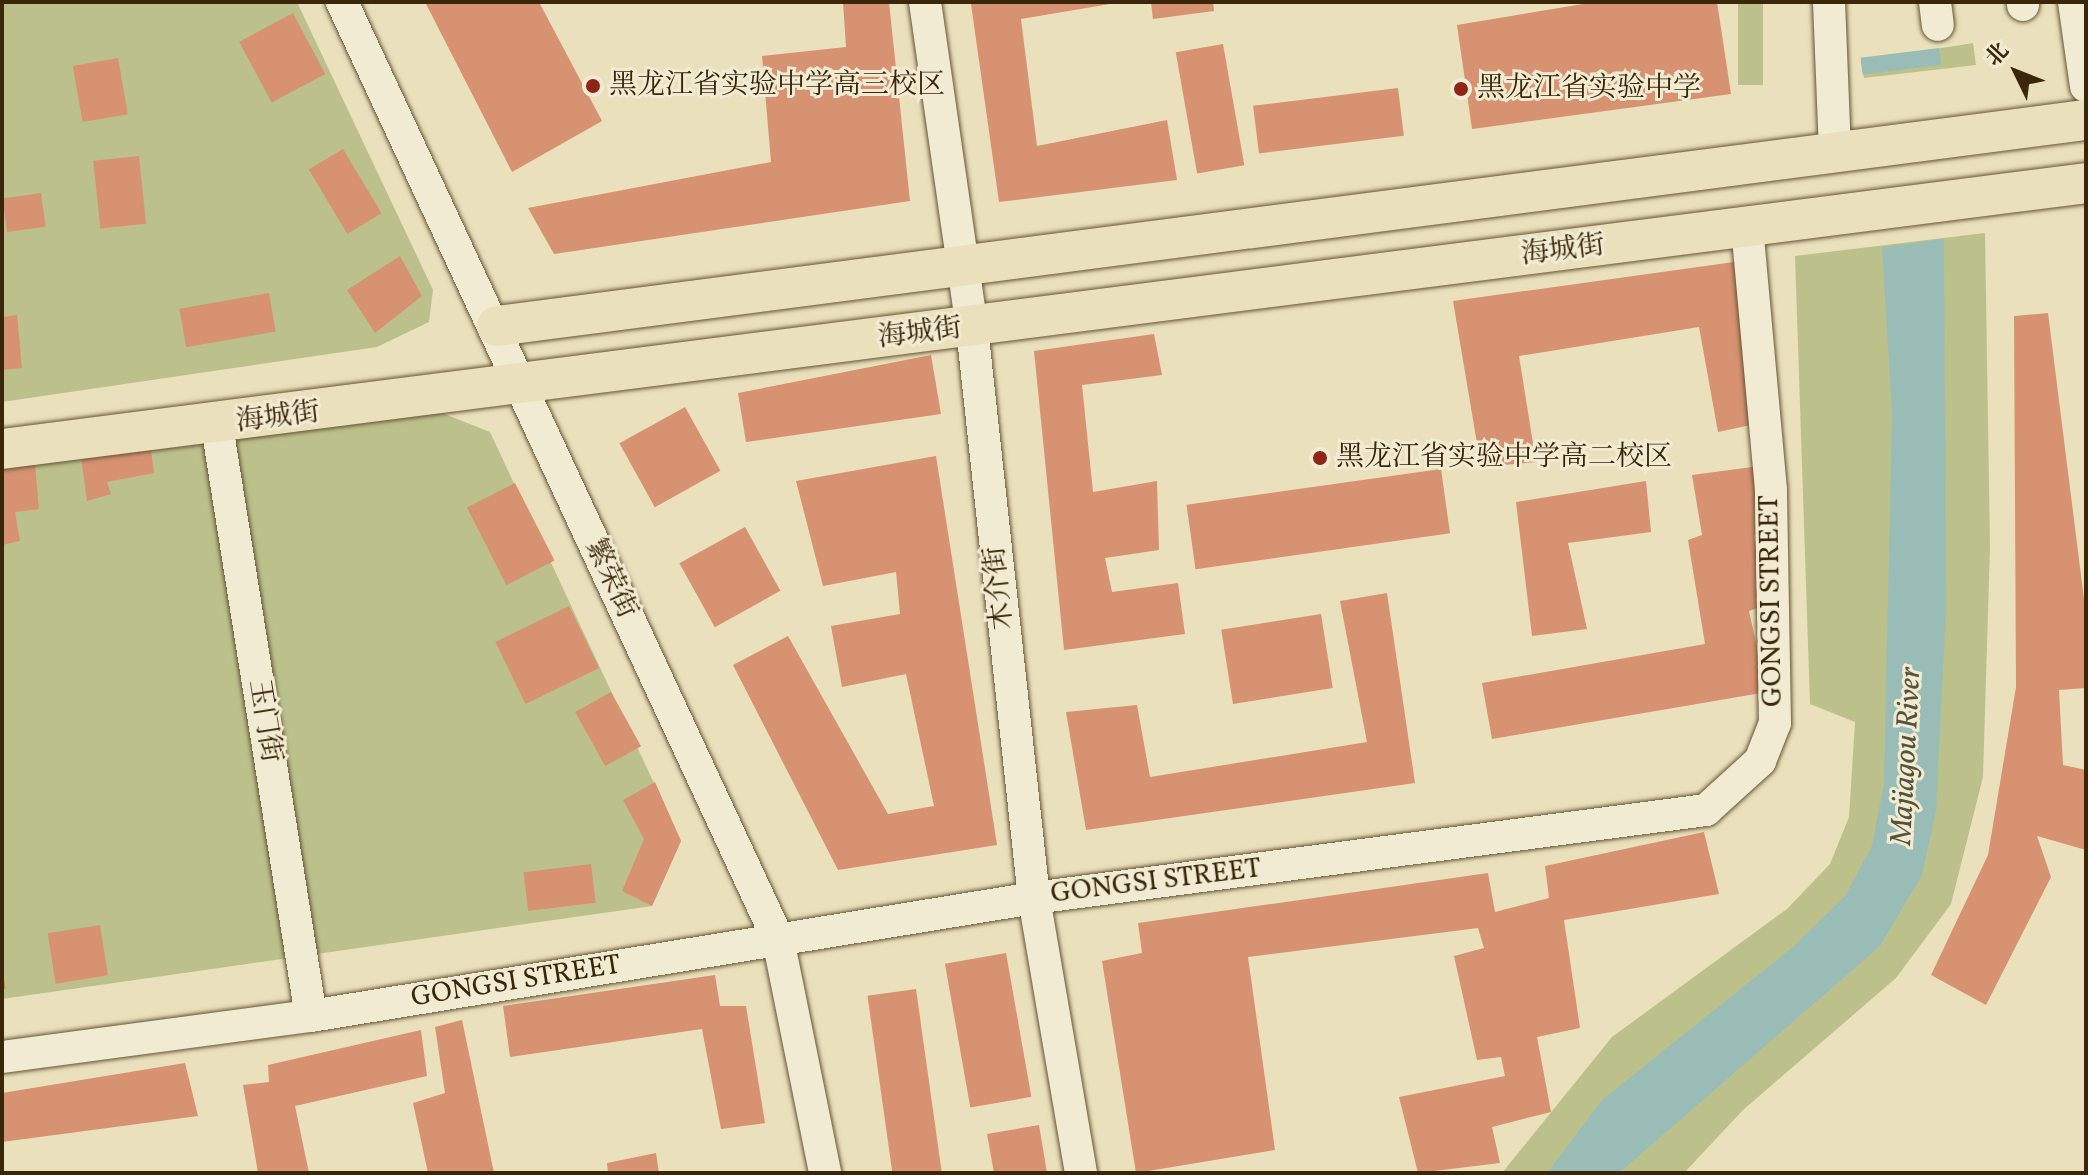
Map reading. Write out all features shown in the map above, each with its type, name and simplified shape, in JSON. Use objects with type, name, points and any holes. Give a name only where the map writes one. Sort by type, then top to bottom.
[{"type":"main road","points":[[497,326],[2086,120]]},
{"type":"main road","name":"海城街","points":[[2,449],[217,426],[2086,183]]},
{"type":"street","name":"繁荣街","points":[[342,2],[497,326],[520,387],[778,939],[825,1173]]},
{"type":"street","name":"木介街","points":[[925,2],[972,328],[1034,898],[1081,1173]]},
{"type":"street","points":[[1829,2],[1835,153]]},
{"type":"street","points":[[2074,2],[2086,86]]},
{"type":"street","name":"GONGSI STREET","points":[[2,1057],[311,1016],[1034,898],[1706,810],[1735,792],[1760,761],[1775,723],[1771,490],[1747,227]]},
{"type":"street","name":"玉门街","points":[[217,426],[311,1016]]},
{"type":"green space","points":[[2,2],[297,2],[433,290],[429,322],[377,347],[2,402]]},
{"type":"green space","points":[[1738,2],[1763,2],[1763,85],[1738,85]]},
{"type":"green space","points":[[1973,43],[1976,65],[1864,78],[1861,61]]},
{"type":"green space","points":[[1985,233],[1990,547],[1983,777],[1951,904],[1896,978],[1743,1110],[1684,1173],[1502,1173],[1612,1037],[1787,909],[1830,864],[1849,817],[1855,722],[1810,704],[1795,256]]},
{"type":"green space","points":[[432,409],[490,432],[681,841],[652,906],[2,999],[2,464]]},
{"type":"water","points":[[1939,48],[1941,65],[1863,75],[1861,58]]},
{"type":"water","name":"Majiagou River","points":[[1944,239],[1946,610],[1936,811],[1922,875],[1880,946],[1619,1173],[1547,1173],[1602,1100],[1793,947],[1845,896],[1872,846],[1884,783],[1892,413],[1882,247]]},
{"type":"building","points":[[425,2],[539,2],[602,121],[512,172]]},
{"type":"building","points":[[843,2],[889,2],[910,201],[554,254],[528,208],[771,162],[762,56],[846,47]]},
{"type":"building","points":[[1122,2],[1021,19],[1037,146],[1167,120],[1177,180],[999,202],[971,4]]},
{"type":"building","points":[[1151,2],[1213,2],[1214,11],[1153,19]]},
{"type":"building","points":[[1595,2],[1717,2],[1731,94],[1472,129],[1457,25]]},
{"type":"building","points":[[293,13],[325,74],[272,103],[239,42]]},
{"type":"building","points":[[1223,44],[1244,165],[1197,173],[1176,52]]},
{"type":"building","points":[[118,58],[128,114],[83,122],[73,66]]},
{"type":"building","points":[[1398,88],[1404,136],[1259,153],[1253,106]]},
{"type":"building","points":[[343,149],[382,213],[347,234],[309,170]]},
{"type":"building","points":[[139,156],[146,224],[100,228],[93,161]]},
{"type":"building","points":[[41,193],[46,227],[7,232],[2,198]]},
{"type":"building","points":[[400,256],[422,296],[375,333],[347,290]]},
{"type":"building","points":[[1734,262],[1760,423],[1718,432],[1699,327],[1519,356],[1536,462],[1481,467],[1453,301]]},
{"type":"building","points":[[269,293],[276,331],[186,347],[179,309]]},
{"type":"building","points":[[2048,313],[2086,615],[2086,688],[2059,690],[2063,765],[2086,770],[2086,850],[2037,836],[2051,877],[1986,1005],[1931,975],[1988,855],[2016,687],[2014,316]]},
{"type":"building","points":[[17,315],[22,368],[2,370],[2,317]]},
{"type":"building","points":[[1154,334],[1162,375],[1082,385],[1093,492],[1157,481],[1159,550],[1105,558],[1112,592],[1178,583],[1185,634],[1064,650],[1034,351]]},
{"type":"building","points":[[931,355],[941,414],[746,442],[738,393]]},
{"type":"building","points":[[685,407],[720,471],[655,507],[619,443]]},
{"type":"building","points":[[150,443],[154,473],[107,482],[111,494],[87,501],[80,450]]},
{"type":"building","points":[[34,454],[39,509],[15,512],[20,541],[2,545],[2,459]]},
{"type":"building","points":[[936,456],[997,845],[838,870],[733,665],[788,636],[888,814],[934,806],[906,674],[842,687],[831,626],[900,614],[896,572],[823,586],[796,481]]},
{"type":"building","points":[[1760,466],[1769,535],[1754,535],[1763,606],[1749,611],[1767,692],[1492,739],[1482,683],[1705,644],[1688,540],[1702,535],[1692,475]]},
{"type":"building","points":[[1441,469],[1450,533],[1196,569],[1187,505]]},
{"type":"building","points":[[1646,481],[1651,532],[1568,543],[1587,629],[1532,636],[1516,502]]},
{"type":"building","points":[[515,483],[554,561],[506,585],[467,508]]},
{"type":"building","points":[[745,527],[780,591],[715,627],[679,563]]},
{"type":"building","points":[[1387,593],[1415,783],[1086,830],[1066,712],[1137,705],[1150,777],[1367,742],[1340,601]]},
{"type":"building","points":[[569,606],[599,668],[526,704],[495,642]]},
{"type":"building","points":[[1321,614],[1333,688],[1233,704],[1221,630]]},
{"type":"building","points":[[611,692],[641,746],[605,766],[575,712]]},
{"type":"building","points":[[655,782],[681,841],[652,906],[622,891],[644,839],[623,800]]},
{"type":"building","points":[[1704,832],[1719,894],[1564,920],[1580,1028],[1537,1037],[1551,1112],[1492,1127],[1500,1163],[1418,1173],[1399,1097],[1505,1076],[1501,1057],[1477,1060],[1454,956],[1484,948],[1478,928],[1248,957],[1275,1150],[1136,1173],[1102,961],[1142,953],[1138,923],[1488,873],[1495,912],[1549,898],[1545,866]]},
{"type":"building","points":[[591,864],[596,903],[528,911],[524,872]]},
{"type":"building","points":[[100,925],[108,975],[56,984],[48,933]]},
{"type":"building","points":[[1006,953],[1031,1097],[970,1108],[945,964]]},
{"type":"building","points":[[715,975],[720,1006],[746,1006],[765,1123],[721,1129],[702,1029],[510,1057],[503,1006]]},
{"type":"building","points":[[916,989],[942,1173],[892,1173],[867,996]]},
{"type":"building","points":[[462,1020],[494,1173],[428,1173],[413,1103],[445,1093],[435,1027]]},
{"type":"building","points":[[421,1030],[427,1076],[295,1106],[309,1173],[258,1173],[243,1085],[269,1082],[268,1065]]},
{"type":"building","points":[[185,1063],[198,1116],[2,1142],[2,1093]]},
{"type":"building","points":[[1039,1125],[1047,1173],[994,1173],[987,1134]]},
{"type":"building","points":[[656,1153],[659,1173],[608,1173],[607,1163]]},
{"type":"place","name":"黑龙江省实验中学高三校区","points":[[593,86]]},
{"type":"place","name":"黑龙江省实验中学","points":[[1461,89]]},
{"type":"place","name":"黑龙江省实验中学高二校区","points":[[1320,458]]}]
